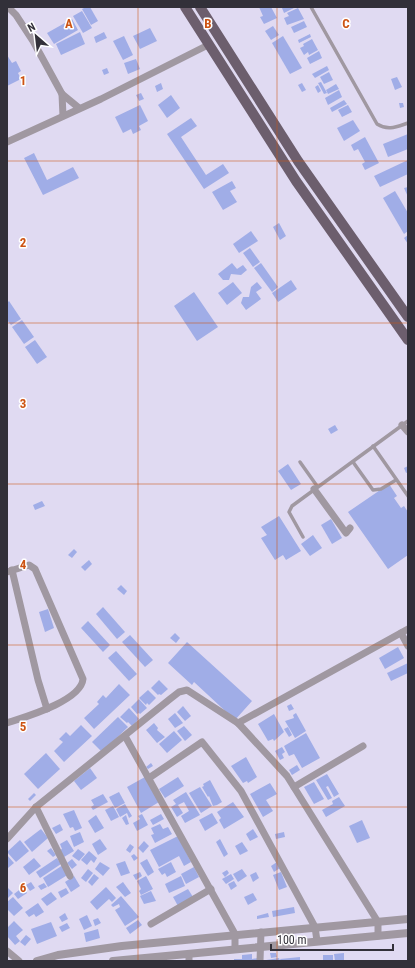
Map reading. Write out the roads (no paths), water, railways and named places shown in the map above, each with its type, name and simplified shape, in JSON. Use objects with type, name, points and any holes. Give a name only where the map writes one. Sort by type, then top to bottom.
[{"type":"main road","points":[[185,7],[296,181],[408,340]]},
{"type":"main road","points":[[200,7],[298,161],[408,317]]},
{"type":"street","points":[[8,7],[16,15],[33,41],[62,94],[79,108]]},
{"type":"street","points":[[7,142],[208,45]]},
{"type":"street","points":[[62,94],[63,116]]},
{"type":"street","points":[[405,423],[408,432]]},
{"type":"street","points":[[316,488],[346,533],[350,528]]},
{"type":"street","points":[[7,723],[47,709],[80,688],[83,684],[82,675],[35,569],[29,566],[10,571],[47,709]]},
{"type":"street","points":[[238,723],[408,629]]},
{"type":"street","points":[[401,633],[408,646]]},
{"type":"street","points":[[7,839],[36,807],[179,692],[187,690],[238,723],[287,776],[378,922],[378,936]]},
{"type":"street","points":[[126,736],[235,934],[235,949]]},
{"type":"street","points":[[149,778],[202,742],[241,791],[315,927],[317,941]]},
{"type":"street","points":[[294,787],[363,746]]},
{"type":"street","points":[[36,807],[70,876]]},
{"type":"street","points":[[151,924],[211,889]]},
{"type":"street","points":[[37,961],[85,950],[235,934],[408,919]]},
{"type":"street","points":[[260,961],[261,932]]},
{"type":"street","points":[[113,961],[189,958],[235,949],[408,933]]},
{"type":"street","points":[[7,951],[19,961]]},
{"type":"lane","points":[[312,7],[377,124],[381,127],[391,129],[408,123]]},
{"type":"lane","points":[[303,537],[289,512],[292,506],[405,423]]},
{"type":"lane","points":[[373,446],[408,496]]},
{"type":"lane","points":[[300,462],[316,488]]},
{"type":"lane","points":[[353,462],[373,490],[381,489],[396,480]]}]
